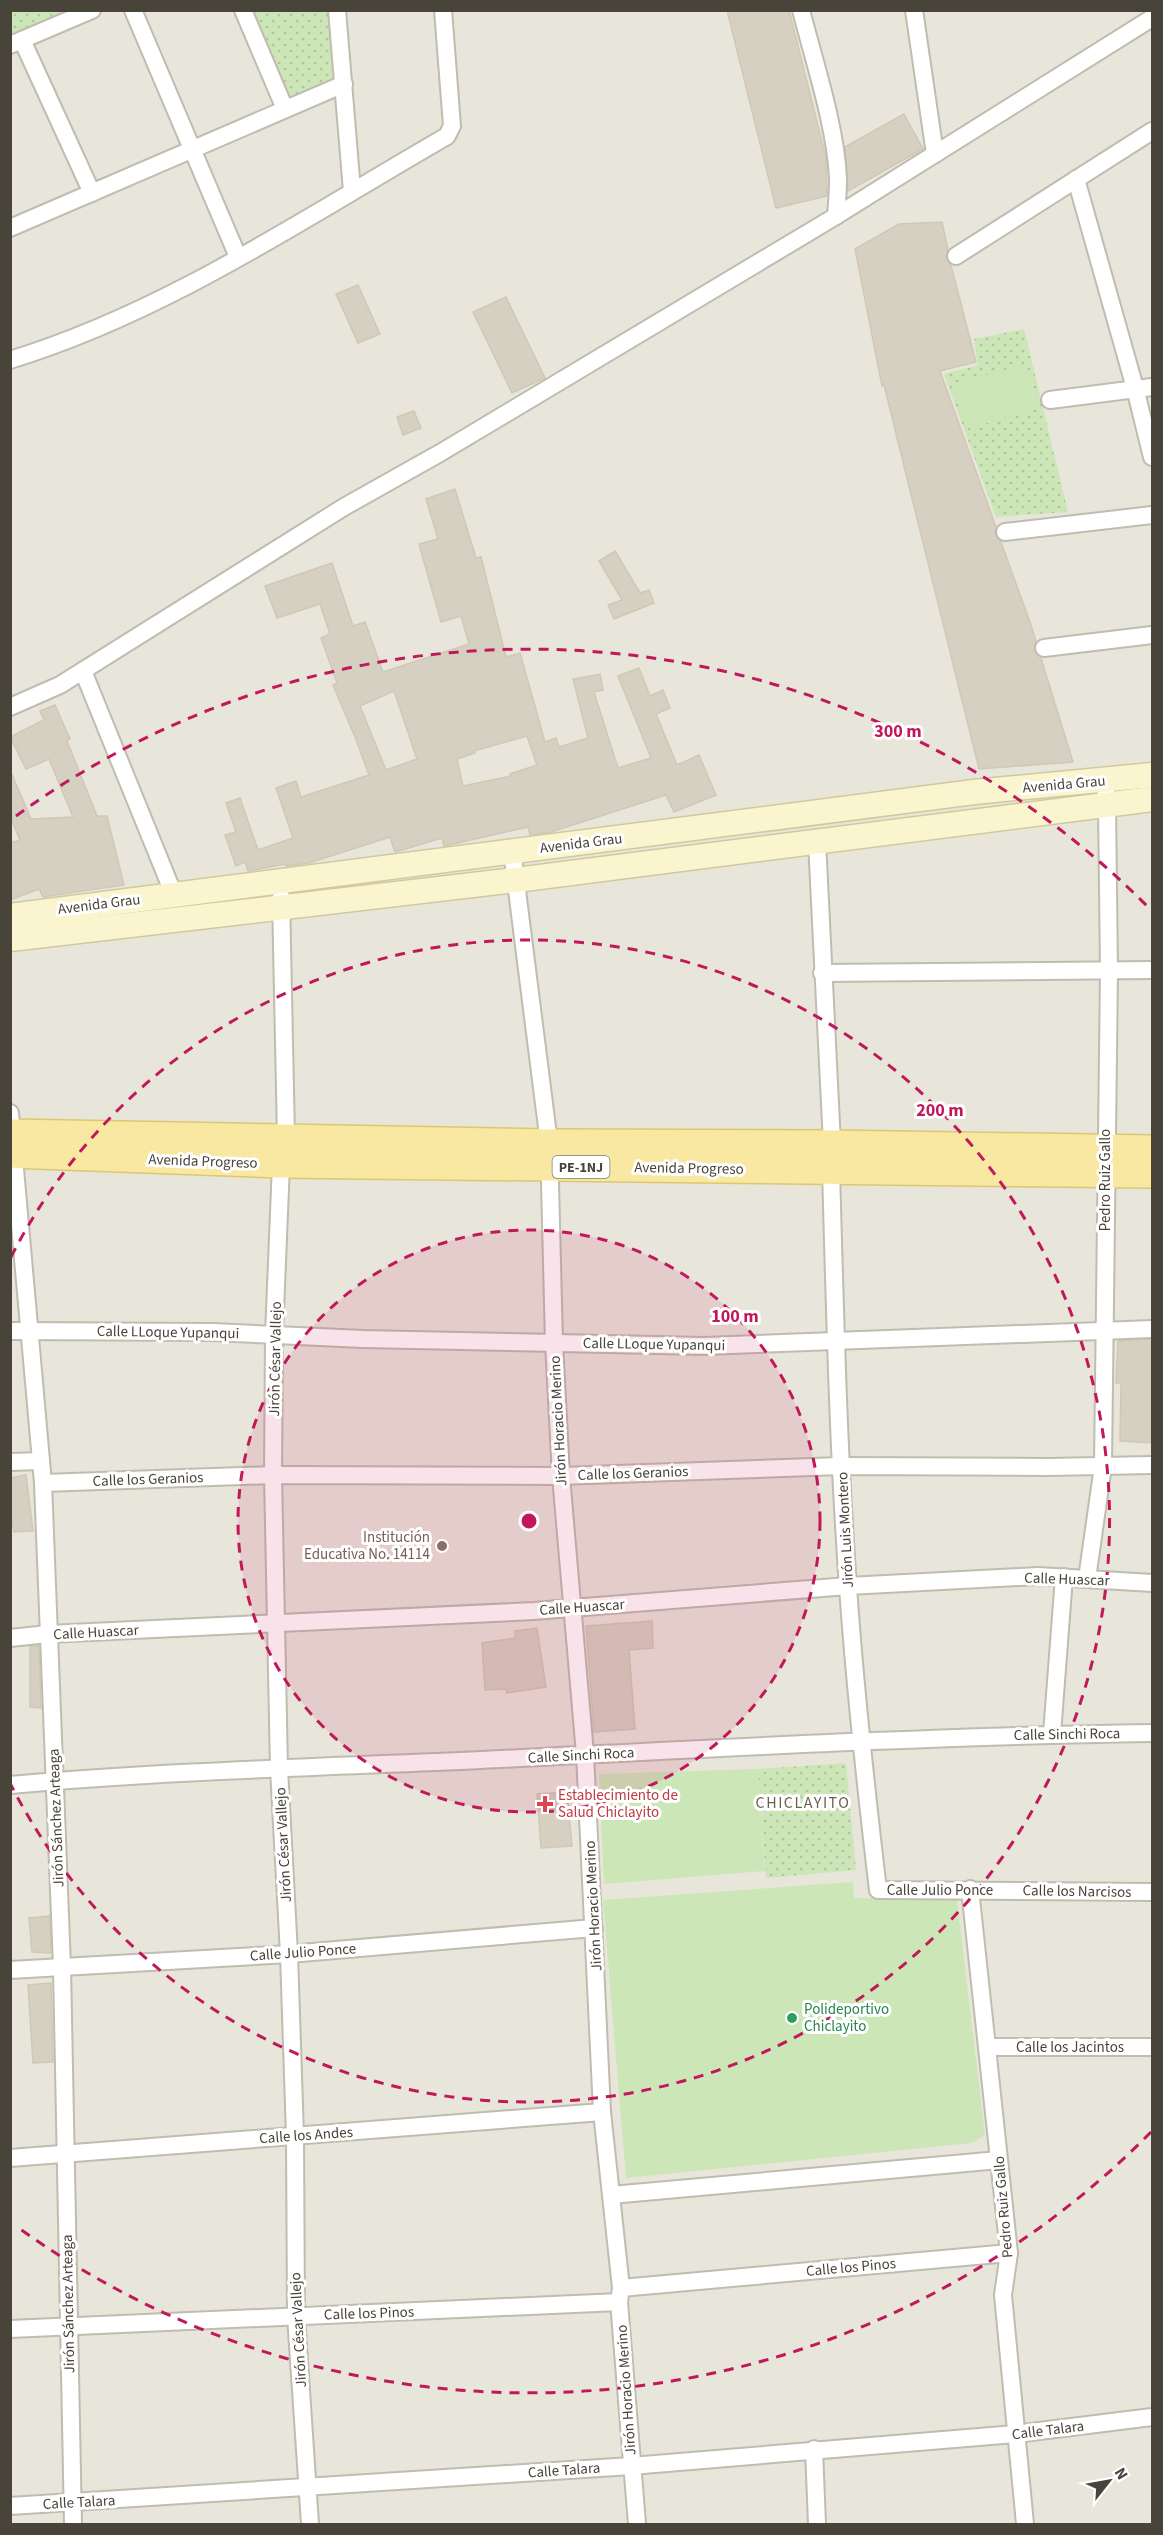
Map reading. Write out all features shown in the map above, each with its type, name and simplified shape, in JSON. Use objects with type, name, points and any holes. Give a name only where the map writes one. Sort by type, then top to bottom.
[{"type":"main road","name":"Avenida Progreso","points":[[12,1137],[286,1138],[549,1154]]},
{"type":"main road","name":"Avenida Progreso","points":[[12,1137],[281,1164],[549,1154],[832,1157],[1105,1161],[1152,1174]]},
{"type":"main road","name":"Avenida Progreso","points":[[1105,1161],[1152,1149]]},
{"type":"street","points":[[92,10],[16,43],[92,193]]},
{"type":"street","points":[[133,10],[238,257]]},
{"type":"street","points":[[243,10],[285,109]]},
{"type":"street","points":[[337,10],[352,191]]},
{"type":"street","points":[[10,360],[52,346],[155,303],[447,136],[452,126],[443,10]]},
{"type":"street","points":[[801,10],[824,97],[838,178],[836,216]]},
{"type":"street","points":[[914,10],[935,154]]},
{"type":"street","points":[[10,707],[60,685],[344,507],[440,453],[836,216],[1152,18]]},
{"type":"street","points":[[10,228],[344,84]]},
{"type":"street","points":[[956,256],[1152,131]]},
{"type":"street","points":[[1076,179],[1144,387],[1152,457]]},
{"type":"street","points":[[1050,400],[1144,387]]},
{"type":"street","points":[[1005,532],[1152,515]]},
{"type":"street","points":[[1044,648],[1152,635]]},
{"type":"street","points":[[83,671],[174,895]]},
{"type":"street","name":"Avenida Grau","points":[[10,916],[974,792],[1152,775]]},
{"type":"street","name":"Pedro Ruiz Gallo","points":[[1087,1580],[1103,1466],[1108,971],[1105,780]]},
{"type":"street","name":"Avenida Grau","points":[[10,939],[516,880],[1152,800]]},
{"type":"street","name":"Jirón Luis Montero","points":[[817,841],[832,1157],[841,1466],[861,1742],[878,1890]]},
{"type":"street","name":"Jirón Horacio Merino","points":[[512,851],[549,1154],[554,1343],[561,1476],[585,1754],[602,2112],[620,2295],[637,2524]]},
{"type":"street","points":[[279,881],[283,906],[286,1138]]},
{"type":"street","points":[[822,973],[1152,970]]},
{"type":"street","name":"Jirón Sánchez Arteaga","points":[[12,1137],[42,1483],[62,1967],[73,2524]]},
{"type":"street","name":"Jirón César Vallejo","points":[[281,1164],[274,1335],[273,1475],[279,1769],[289,1954],[295,2136],[296,2316],[310,2524]]},
{"type":"street","name":"Calle LLoque Yupanqui","points":[[10,1331],[705,1346],[1104,1329],[1152,1329]]},
{"type":"street","points":[[10,1462],[41,1461]]},
{"type":"street","name":"Calle los Geranios","points":[[42,1483],[273,1475],[561,1476],[841,1466],[1152,1465]]},
{"type":"street","name":"Calle Huascar","points":[[10,1638],[48,1634],[572,1608],[848,1586],[1038,1576],[1152,1583]]},
{"type":"street","points":[[1052,1734],[1064,1577]]},
{"type":"street","name":"Calle Sinchi Roca","points":[[10,1785],[585,1754],[1052,1734],[1152,1733]]},
{"type":"street","name":"Pedro Ruiz Gallo","points":[[970,1889],[1009,2253],[1003,2295],[1024,2524]]},
{"type":"street","name":"Calle Julio Ponce","points":[[878,1890],[1002,1890]]},
{"type":"street","name":"Calle los Narcisos","points":[[1002,1890],[1152,1892]]},
{"type":"street","name":"Calle Julio Ponce","points":[[10,1970],[289,1954],[594,1928]]},
{"type":"street","name":"Calle los Jacintos","points":[[987,2047],[1152,2047]]},
{"type":"street","name":"Calle los Andes","points":[[10,2158],[602,2112]]},
{"type":"street","points":[[611,2195],[999,2160]]},
{"type":"street","name":"Calle los Pinos","points":[[10,2329],[296,2316],[620,2295],[1009,2253]]},
{"type":"street","name":"Calle Talara","points":[[10,2506],[631,2466],[1015,2434],[1152,2417]]},
{"type":"street","points":[[814,2449],[818,2524]]},
{"type":"shaded area","points":[[11,11],[1152,11],[1152,2524],[11,2524]]},
{"type":"green space","points":[[11,11],[70,11],[11,37]]},
{"type":"green space","points":[[251,11],[329,11],[337,80],[292,101]]},
{"type":"green space","points":[[1024,329],[1068,512],[996,517],[944,374],[978,365],[974,339]]},
{"type":"green space","points":[[1026,364],[1039,408],[966,429],[953,384]]},
{"type":"green space","points":[[846,1763],[856,1870],[766,1878],[758,1769]]},
{"type":"green space","points":[[758,1769],[765,1871],[604,1884],[599,1774]]},
{"type":"green space","name":"Polideportivo Chiclayito","points":[[853,1882],[854,1898],[957,1900],[985,2135],[971,2143],[626,2178],[603,1900]]},
{"type":"building","points":[[727,10],[789,10],[826,158],[827,196],[776,208]]},
{"type":"building","points":[[904,114],[923,149],[848,191],[845,147]]},
{"type":"building","points":[[942,222],[948,250],[946,257],[951,265],[976,362],[940,371],[996,527],[995,534],[1001,542],[1030,622],[1036,641],[1034,650],[1041,658],[1073,762],[979,769],[884,385],[882,386],[855,249],[899,224]]},
{"type":"building","points":[[358,285],[380,334],[358,343],[336,294]]},
{"type":"building","points":[[506,297],[545,378],[512,393],[473,312]]},
{"type":"building","points":[[414,411],[421,428],[403,435],[397,417]]},
{"type":"building","points":[[455,489],[476,558],[481,557],[506,657],[520,653],[545,742],[556,738],[559,747],[588,738],[573,679],[600,674],[603,690],[594,692],[618,768],[651,758],[618,676],[639,668],[650,696],[663,690],[670,708],[656,714],[677,765],[699,755],[716,795],[674,812],[666,795],[551,832],[530,835],[528,827],[444,846],[442,838],[395,852],[390,837],[309,863],[286,866],[285,864],[248,871],[245,862],[236,866],[225,835],[236,832],[226,803],[240,798],[258,850],[293,838],[276,788],[296,781],[301,797],[369,775],[333,685],[337,683],[321,638],[330,634],[320,604],[277,618],[265,586],[332,563],[353,626],[365,622],[383,672],[469,644],[461,616],[441,622],[419,544],[438,539],[426,499]],"holes":[[[394,691],[417,759],[386,770],[360,706]],[[527,736],[537,765],[510,774],[511,776],[463,786],[457,759],[475,753],[474,751]]]},
{"type":"building","points":[[615,551],[640,593],[649,590],[654,603],[614,619],[608,605],[622,600],[599,561]]},
{"type":"building","points":[[55,705],[70,739],[67,741],[97,816],[107,816],[124,885],[43,897],[39,889],[10,900],[10,843],[20,840],[10,816],[10,770],[31,819],[73,817],[49,759],[26,769],[10,737],[44,720],[40,711]]},
{"type":"building","points":[[1152,1339],[1152,1443],[1120,1441],[1121,1383],[1116,1383],[1118,1341]]},
{"type":"building","points":[[26,1475],[33,1531],[14,1532],[10,1510],[10,1478]]},
{"type":"building","points":[[652,1621],[653,1648],[629,1650],[635,1729],[594,1732],[586,1626]]},
{"type":"building","points":[[537,1628],[546,1687],[507,1693],[506,1689],[485,1690],[482,1643],[515,1638],[515,1631]]},
{"type":"building","points":[[30,1646],[39,1646],[41,1708],[30,1707]]},
{"type":"building","points":[[567,1792],[572,1846],[541,1848],[537,1794]]},
{"type":"building","points":[[50,1916],[51,1953],[32,1952],[29,1918]]},
{"type":"building","points":[[51,1983],[53,2062],[33,2063],[28,1985]]},
{"type":"place","name":"Institución Educativa No. 14114","points":[[442,1546]]},
{"type":"place","name":"Establecimiento de Salud Chiclayito","points":[[545,1804]]},
{"type":"place","name":"Polideportivo Chiclayito","points":[[792,2018]]},
{"type":"district","name":"CHICLAYITO","points":[[803,1802]]}]
